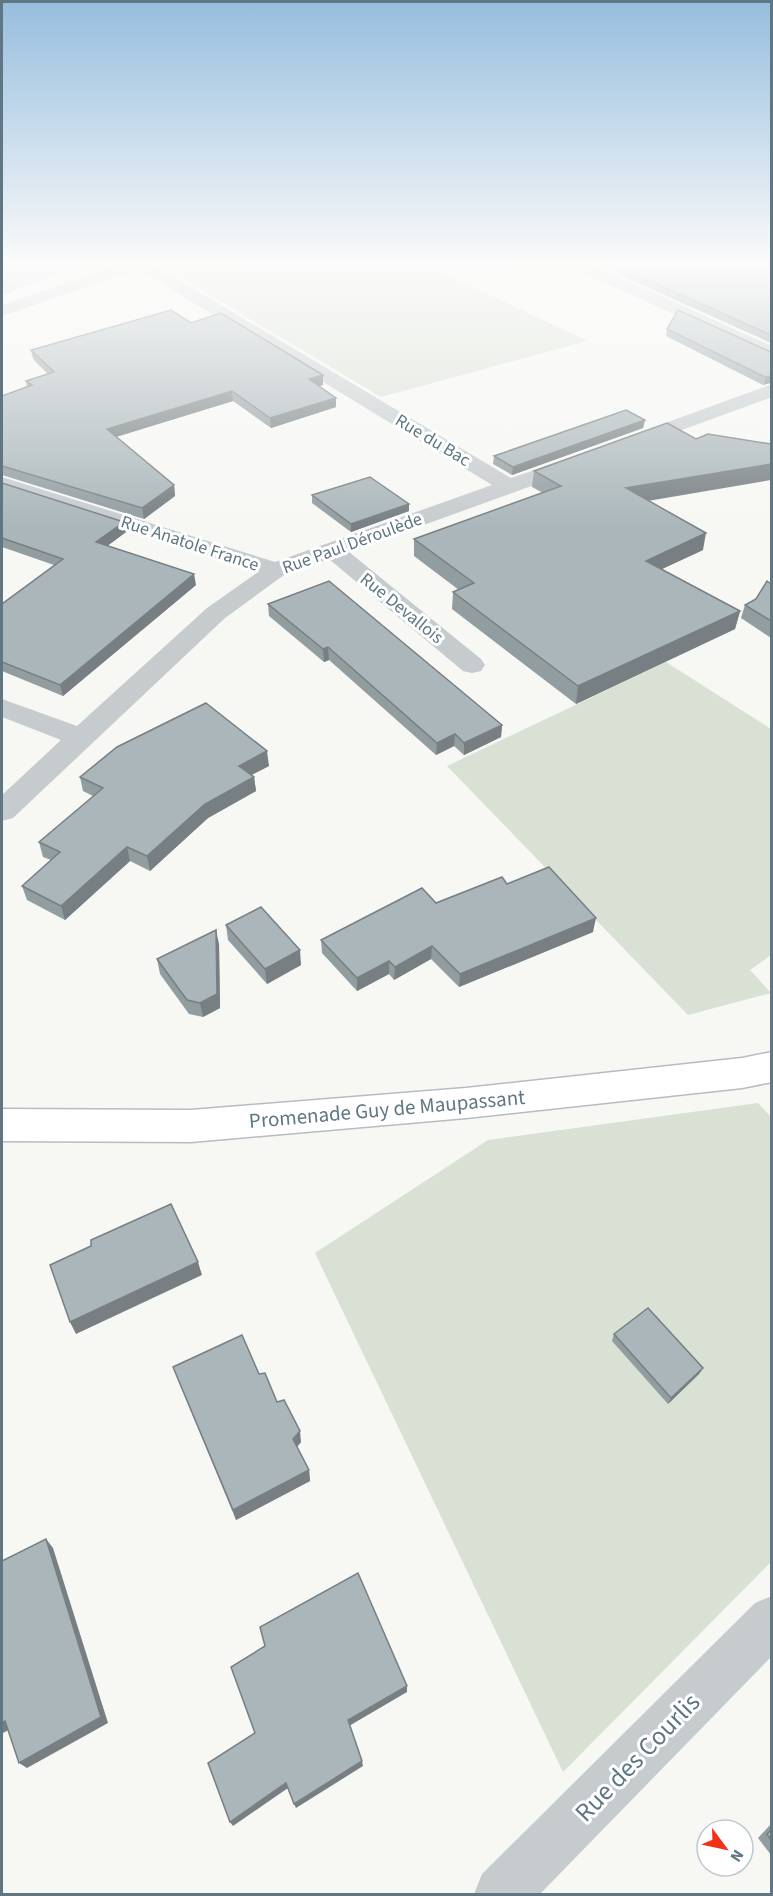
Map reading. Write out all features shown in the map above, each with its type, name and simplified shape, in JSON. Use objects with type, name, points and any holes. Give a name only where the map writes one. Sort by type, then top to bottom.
[{"type":"street","name":"Rue du Bac","points":[[288,352],[509,486]]},
{"type":"street","name":"Rue Paul Déroulède","points":[[2,811],[216,613],[276,570],[771,390]]},
{"type":"street","name":"Rue Anatole France","points":[[2,483],[276,570]]},
{"type":"street","name":"Rue Devallois","points":[[332,550],[472,665]]},
{"type":"street","points":[[2,707],[81,738]]},
{"type":"street","name":"Promenade Guy de Maupassant","points":[[2,1125],[191,1126],[466,1103],[730,1074],[771,1067]]},
{"type":"street","name":"Rue des Courlis","points":[[502,1894],[771,1620]]},
{"type":"shaded area","points":[[306,352],[545,352],[381,397]]},
{"type":"shaded area","points":[[666,662],[771,729],[771,955],[750,970],[771,993],[688,1015],[447,766]]},
{"type":"shaded area","points":[[758,1103],[771,1117],[771,1562],[563,1772],[315,1253],[488,1140]]},
{"type":"building","points":[[34,352],[286,352],[323,375],[309,379],[336,398],[270,418],[232,391],[107,429],[174,485],[142,508],[2,466],[2,396],[32,385],[26,381],[54,372]]},
{"type":"building","points":[[715,352],[771,352],[771,376],[765,377]]},
{"type":"building","points":[[626,410],[645,420],[513,467],[494,456]]},
{"type":"building","points":[[667,423],[696,439],[708,434],[771,444],[771,464],[626,488],[706,533],[646,561],[740,611],[578,686],[453,592],[474,583],[414,539],[561,486],[534,471]]},
{"type":"building","points":[[370,477],[409,504],[351,524],[312,495]]},
{"type":"building","points":[[2,483],[124,522],[96,542],[194,574],[60,685],[2,662],[2,604],[63,559],[2,538]]},
{"type":"building","points":[[329,581],[502,725],[464,743],[455,734],[437,743],[328,647],[323,649],[268,604]]},
{"type":"building","points":[[767,581],[771,584],[771,621],[745,605],[756,599]]},
{"type":"building","points":[[206,703],[267,751],[239,766],[254,777],[205,804],[147,856],[127,847],[61,906],[22,886],[60,852],[39,842],[103,788],[80,777],[117,747]]},
{"type":"building","points":[[549,867],[596,918],[460,974],[432,946],[395,967],[389,961],[357,978],[321,940],[422,888],[436,903],[502,877],[507,884]]},
{"type":"building","points":[[261,907],[300,950],[265,969],[226,925]]},
{"type":"building","points":[[216,930],[217,994],[200,1003],[187,1000],[157,959]]},
{"type":"building","points":[[171,1204],[198,1262],[70,1322],[50,1265],[91,1246],[91,1240]]},
{"type":"building","points":[[648,1308],[703,1368],[671,1398],[614,1334]]},
{"type":"building","points":[[242,1335],[259,1374],[265,1373],[277,1402],[284,1400],[300,1431],[293,1439],[309,1470],[233,1510],[173,1367]]},
{"type":"building","points":[[46,1539],[101,1717],[19,1763],[5,1721],[2,1723],[2,1561]]},
{"type":"building","points":[[358,1573],[407,1686],[348,1720],[362,1761],[294,1804],[286,1783],[230,1822],[208,1763],[255,1733],[231,1667],[265,1646],[260,1627]]}]
